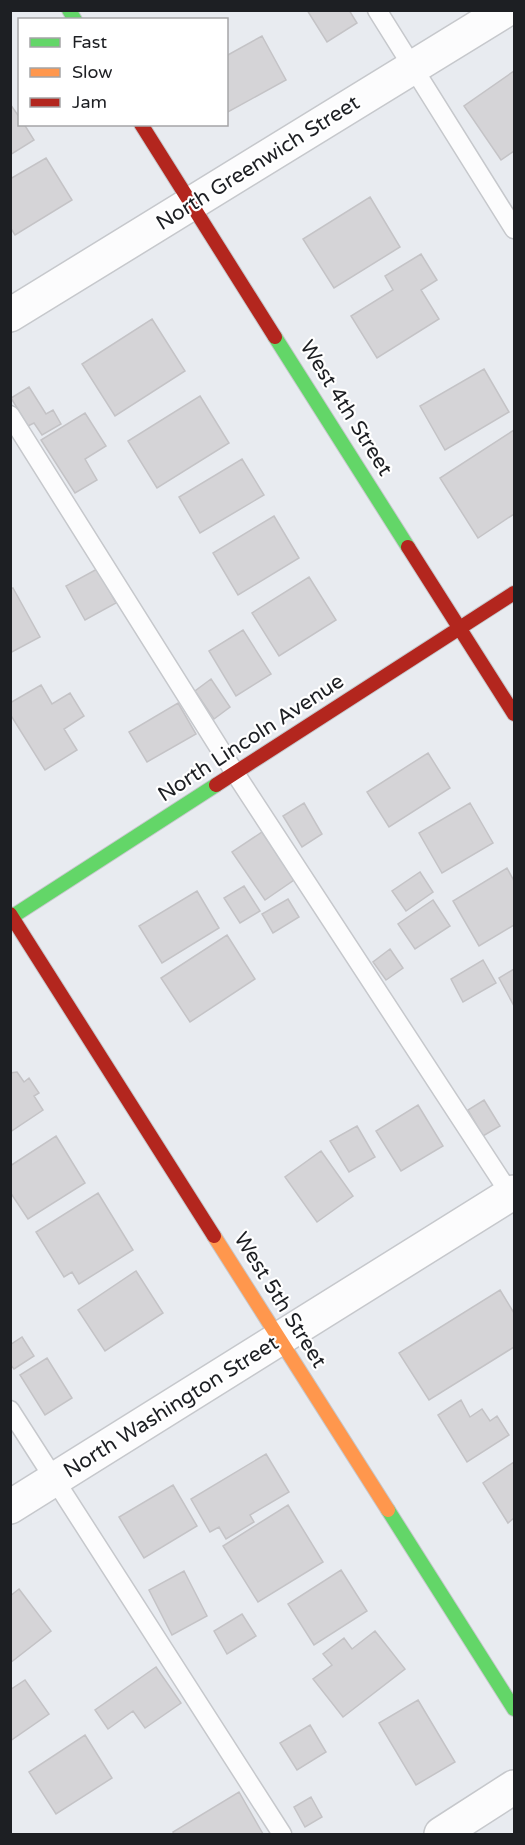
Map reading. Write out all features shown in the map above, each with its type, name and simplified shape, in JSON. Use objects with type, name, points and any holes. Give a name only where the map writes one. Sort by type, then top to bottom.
[{"type":"street","name":"North Greenwich Street","points":[[10,315],[506,10]]},
{"type":"street","name":"West 4th Street","points":[[142,126],[514,714]]},
{"type":"street","name":"North Lincoln Avenue","points":[[11,916],[514,592]]},
{"type":"street","name":"West 5th Street","points":[[11,916],[514,1709]]},
{"type":"street","name":"North Washington Street","points":[[10,1507],[513,1196]]},
{"type":"street","points":[[441,1834],[514,1788]]},
{"type":"lane","points":[[377,10],[514,229]]},
{"type":"lane","points":[[10,415],[235,773],[513,1196]]},
{"type":"lane","points":[[10,1410],[282,1834]]},
{"type":"building","points":[[307,10],[349,10],[357,23],[327,42]]},
{"type":"building","points":[[262,36],[286,80],[228,112],[228,55]]},
{"type":"building","points":[[514,71],[514,151],[501,160],[464,106]]},
{"type":"building","points":[[10,104],[18,115],[18,126],[25,126],[34,140],[10,155]]},
{"type":"building","points":[[46,158],[72,200],[15,235],[10,227],[10,179]]},
{"type":"building","points":[[370,197],[400,247],[334,288],[303,239]]},
{"type":"building","points":[[421,254],[437,280],[421,290],[439,319],[377,358],[351,316],[393,290],[385,276]]},
{"type":"building","points":[[152,319],[185,371],[115,416],[82,364]]},
{"type":"building","points":[[484,369],[509,412],[445,450],[420,406]]},
{"type":"building","points":[[29,387],[46,414],[53,410],[61,424],[42,435],[34,423],[28,426],[11,398]]},
{"type":"building","points":[[200,396],[229,443],[157,488],[128,441]]},
{"type":"building","points":[[85,413],[106,446],[85,459],[97,480],[75,493],[41,440]]},
{"type":"building","points":[[514,430],[514,514],[478,538],[440,478]]},
{"type":"building","points":[[242,459],[264,495],[200,533],[179,497]]},
{"type":"building","points":[[274,516],[299,558],[238,595],[213,553]]},
{"type":"building","points":[[97,569],[116,603],[85,620],[66,586]]},
{"type":"building","points":[[309,577],[336,620],[279,656],[252,613]]},
{"type":"building","points":[[13,588],[40,637],[10,653],[10,589]]},
{"type":"building","points":[[243,630],[271,674],[236,696],[209,651]]},
{"type":"building","points":[[211,679],[230,707],[214,719],[195,691]]},
{"type":"building","points":[[41,685],[52,704],[70,693],[84,716],[64,729],[77,750],[45,770],[10,714],[10,703]]},
{"type":"building","points":[[178,703],[196,734],[147,762],[129,732]]},
{"type":"building","points":[[428,753],[450,788],[389,827],[367,792]]},
{"type":"building","points":[[304,803],[322,834],[302,847],[283,816]]},
{"type":"building","points":[[470,803],[493,843],[442,873],[419,833]]},
{"type":"building","points":[[262,832],[294,880],[265,900],[232,852]]},
{"type":"building","points":[[507,868],[514,881],[514,925],[479,946],[453,901]]},
{"type":"building","points":[[420,872],[433,892],[406,911],[392,891]]},
{"type":"building","points":[[244,886],[260,911],[240,923],[224,898]]},
{"type":"building","points":[[197,891],[219,928],[162,963],[139,926]]},
{"type":"building","points":[[288,899],[299,917],[273,933],[262,914]]},
{"type":"building","points":[[433,900],[450,926],[415,949],[398,924]]},
{"type":"building","points":[[227,935],[255,979],[190,1022],[161,978]]},
{"type":"building","points":[[390,949],[403,968],[386,980],[373,962]]},
{"type":"building","points":[[483,960],[496,983],[463,1002],[451,979]]},
{"type":"building","points":[[514,969],[514,1006],[499,978]]},
{"type":"building","points":[[17,1072],[24,1082],[29,1078],[39,1093],[34,1096],[43,1110],[10,1132],[10,1073]]},
{"type":"building","points":[[484,1100],[500,1126],[483,1136],[468,1110]]},
{"type":"building","points":[[418,1105],[443,1146],[401,1171],[376,1131]]},
{"type":"building","points":[[357,1126],[375,1157],[349,1172],[330,1141]]},
{"type":"building","points":[[56,1136],[85,1183],[28,1219],[10,1192],[10,1166]]},
{"type":"building","points":[[321,1151],[353,1196],[317,1222],[285,1177]]},
{"type":"building","points":[[98,1193],[133,1250],[79,1284],[72,1272],[64,1277],[36,1232]]},
{"type":"building","points":[[136,1271],[163,1313],[105,1351],[78,1310]]},
{"type":"building","points":[[500,1290],[514,1313],[514,1347],[429,1400],[399,1353]]},
{"type":"building","points":[[22,1337],[34,1356],[14,1369],[10,1364],[10,1345]]},
{"type":"building","points":[[47,1358],[72,1398],[45,1415],[20,1375]]},
{"type":"building","points":[[461,1400],[470,1417],[482,1409],[490,1421],[497,1416],[509,1435],[467,1462],[438,1415]]},
{"type":"building","points":[[266,1454],[289,1492],[250,1515],[254,1522],[226,1539],[219,1527],[210,1532],[191,1499]]},
{"type":"building","points":[[514,1462],[514,1518],[508,1523],[483,1483]]},
{"type":"building","points":[[173,1485],[197,1526],[144,1558],[119,1517]]},
{"type":"building","points":[[288,1505],[323,1562],[258,1602],[223,1546]]},
{"type":"building","points":[[341,1570],[367,1611],[314,1645],[288,1604]]},
{"type":"building","points":[[184,1571],[207,1616],[172,1635],[149,1590]]},
{"type":"building","points":[[19,1589],[51,1631],[10,1663],[10,1596]]},
{"type":"building","points":[[242,1614],[256,1636],[227,1654],[214,1631]]},
{"type":"building","points":[[375,1631],[405,1669],[343,1717],[313,1679],[332,1665],[323,1654],[344,1638],[352,1649]]},
{"type":"building","points":[[156,1667],[181,1703],[145,1728],[133,1711],[108,1729],[95,1710]]},
{"type":"building","points":[[25,1680],[49,1714],[10,1741],[10,1690]]},
{"type":"building","points":[[418,1700],[455,1762],[416,1785],[379,1723]]},
{"type":"building","points":[[310,1725],[326,1752],[297,1770],[280,1743]]},
{"type":"building","points":[[85,1735],[112,1778],[56,1814],[29,1772]]},
{"type":"building","points":[[239,1792],[263,1834],[174,1834],[173,1832]]},
{"type":"building","points":[[311,1797],[322,1817],[305,1827],[294,1807]]},
{"type":"traffic: fast","points":[[69,10],[74,18]]},
{"type":"traffic: fast","points":[[275,337],[408,547]]},
{"type":"traffic: fast","points":[[10,918],[216,785]]},
{"type":"traffic: fast","points":[[388,1510],[514,1709]]},
{"type":"traffic: slow","points":[[214,1236],[388,1510]]},
{"type":"traffic: jam","points":[[142,126],[275,337]]},
{"type":"traffic: jam","points":[[408,547],[514,714]]},
{"type":"traffic: jam","points":[[216,785],[514,593]]},
{"type":"traffic: jam","points":[[10,914],[214,1236]]}]
